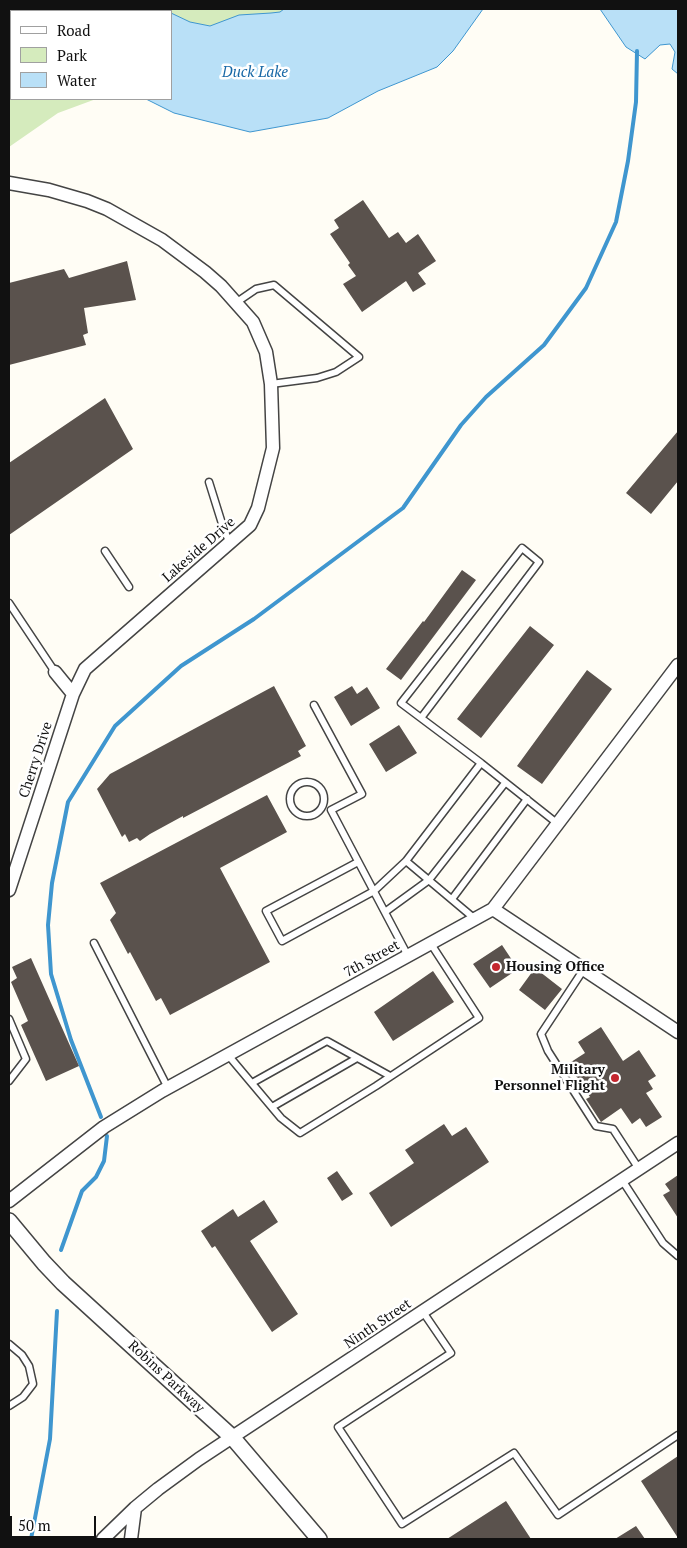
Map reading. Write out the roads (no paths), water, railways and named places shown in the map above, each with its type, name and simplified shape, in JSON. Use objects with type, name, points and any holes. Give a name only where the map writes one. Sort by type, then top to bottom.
[{"type":"street","name":"Lakeside Drive","points":[[9,183],[49,190],[88,201],[107,209],[162,240],[210,277],[237,302],[253,322],[266,352],[271,384],[273,448],[258,508],[250,524],[85,669],[73,694]]},
{"type":"street","name":"7th Street","points":[[9,1201],[104,1127],[168,1088],[493,908],[678,666]]},
{"type":"street","points":[[55,672],[73,694]]},
{"type":"street","name":"Cherry Drive","points":[[9,890],[73,694]]},
{"type":"street","points":[[493,908],[678,1032]]},
{"type":"street","name":"Ninth Street","points":[[103,1539],[158,1489],[678,1143]]},
{"type":"street","name":"Robins Parkway","points":[[9,1221],[63,1283],[233,1438],[319,1539]]},
{"type":"street","points":[[131,1539],[135,1508]]},
{"type":"lane","points":[[237,302],[256,289],[274,284],[359,357],[336,372],[317,378],[271,384]]},
{"type":"lane","points":[[209,482],[230,543]]},
{"type":"lane","points":[[421,718],[539,562],[522,548],[401,703],[558,824]]},
{"type":"lane","points":[[105,551],[129,587]]},
{"type":"lane","points":[[9,603],[55,672]]},
{"type":"lane","points":[[314,705],[362,794],[331,810]]},
{"type":"lane","points":[[358,862],[266,910],[282,940],[374,891],[406,861],[481,763]]},
{"type":"lane","points":[[385,912],[429,880],[505,782]]},
{"type":"lane","points":[[303,783],[314,784],[318,786],[324,796],[322,806],[315,814],[309,816],[298,813],[290,799],[294,789],[303,783]]},
{"type":"lane","points":[[452,899],[527,800]]},
{"type":"lane","points":[[322,806],[331,810],[408,956]]},
{"type":"lane","points":[[406,861],[475,919]]},
{"type":"lane","points":[[94,943],[168,1088]]},
{"type":"lane","points":[[228,1054],[281,1118],[300,1133],[480,1018],[431,944]]},
{"type":"lane","points":[[584,969],[541,1034],[548,1051],[596,1126],[613,1129],[640,1169]]},
{"type":"lane","points":[[9,1019],[26,1059],[9,1081]]},
{"type":"lane","points":[[252,1083],[327,1041],[390,1076]]},
{"type":"lane","points":[[272,1107],[357,1058]]},
{"type":"lane","points":[[622,1180],[663,1243],[678,1256]]},
{"type":"lane","points":[[423,1312],[451,1353],[338,1427],[402,1524],[514,1453],[558,1515],[678,1435]]},
{"type":"lane","points":[[9,1344],[22,1355],[29,1366],[33,1384],[23,1397],[9,1406]]},
{"type":"water","points":[[9,9],[167,10],[16,10]]},
{"type":"water","name":"Duck Lake","points":[[284,9],[483,9],[453,51],[437,67],[378,91],[328,118],[250,132],[174,113],[148,100],[172,100],[172,13],[190,22],[210,26],[239,15],[280,12]]},
{"type":"water","points":[[600,9],[678,9],[678,74],[672,69],[675,52],[670,44],[660,45],[645,59],[626,47]]},
{"type":"waterway","points":[[101,1117],[71,1040],[51,974],[48,925],[52,883],[68,802],[115,726],[181,666],[254,619],[403,508],[461,425],[486,397],[544,345],[586,288],[616,222],[628,161],[636,102],[637,51]]},
{"type":"waterway","points":[[61,1250],[82,1191],[96,1177],[104,1161],[107,1136]]},
{"type":"waterway","points":[[31,1539],[50,1439],[57,1311]]},
{"type":"place","name":"Housing Office","points":[[496,967]]},
{"type":"place","name":"Military Personnel Flight","points":[[615,1078]]}]
